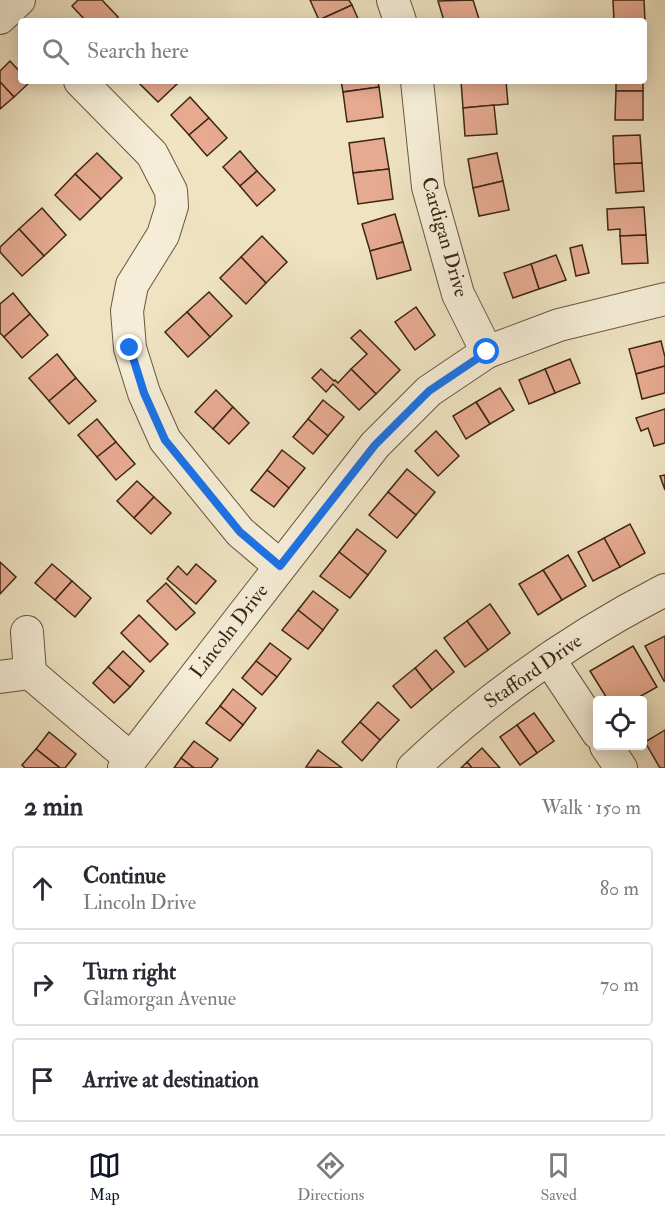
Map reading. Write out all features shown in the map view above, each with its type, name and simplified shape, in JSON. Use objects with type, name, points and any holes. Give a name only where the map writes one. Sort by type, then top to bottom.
[{"type":"street","points":[[393,0],[399,18]]},
{"type":"street","points":[[83,84],[152,154],[171,191],[172,206],[164,235],[132,285],[127,311],[130,348],[144,393],[165,440],[240,532],[280,566]]},
{"type":"street","name":"Cardigan Drive","points":[[417,84],[428,187],[458,294],[487,352]]},
{"type":"street","name":"Lincoln Drive","points":[[127,763],[375,445],[429,391],[487,352],[559,325],[665,299]]},
{"type":"street","name":"Stafford Drive","points":[[413,768],[474,713],[580,637],[665,591]]},
{"type":"street","points":[[27,632],[15,675],[127,763]]},
{"type":"street","points":[[549,659],[593,727]]},
{"type":"street","points":[[609,750],[621,768]]},
{"type":"building","points":[[78,0],[102,0],[118,17],[83,18],[72,6]]},
{"type":"building","points":[[310,0],[349,0],[352,5],[323,18],[318,18]]},
{"type":"building","points":[[473,0],[479,18],[443,18],[438,1]]},
{"type":"building","points":[[613,0],[644,0],[645,18],[614,18]]},
{"type":"building","points":[[352,5],[358,18],[323,18]]},
{"type":"building","points":[[10,61],[18,70],[18,84],[28,84],[14,97],[0,82],[0,71]]},
{"type":"building","points":[[0,82],[14,97],[0,109]]},
{"type":"building","points":[[140,84],[177,84],[158,102]]},
{"type":"building","points":[[342,84],[378,84],[379,87],[343,92]]},
{"type":"building","points":[[461,84],[506,84],[508,104],[463,108]]},
{"type":"building","points":[[616,84],[643,84],[643,91],[616,91]]},
{"type":"building","points":[[379,87],[383,117],[347,122],[343,92]]},
{"type":"building","points":[[616,91],[643,91],[643,120],[615,120]]},
{"type":"building","points":[[190,97],[209,118],[189,135],[171,115]]},
{"type":"building","points":[[494,105],[497,134],[465,136],[463,108]]},
{"type":"building","points":[[209,118],[227,138],[207,156],[189,135]]},
{"type":"building","points":[[640,135],[642,163],[614,164],[613,136]]},
{"type":"building","points":[[384,138],[389,169],[353,173],[349,143]]},
{"type":"building","points":[[240,151],[257,171],[240,186],[223,167]]},
{"type":"building","points":[[97,153],[122,178],[101,199],[75,174]]},
{"type":"building","points":[[497,153],[503,181],[473,188],[468,159]]},
{"type":"building","points":[[642,163],[644,191],[616,193],[614,164]]},
{"type":"building","points":[[389,169],[393,199],[358,204],[353,173]]},
{"type":"building","points":[[257,171],[275,190],[257,206],[240,186]]},
{"type":"building","points":[[75,174],[101,199],[80,220],[55,195]]},
{"type":"building","points":[[503,181],[509,210],[479,216],[473,188]]},
{"type":"building","points":[[644,207],[646,235],[620,236],[620,229],[608,230],[607,209]]},
{"type":"building","points":[[42,208],[66,235],[44,256],[19,229]]},
{"type":"building","points":[[395,214],[403,242],[370,251],[362,224]]},
{"type":"building","points":[[19,229],[44,256],[22,276],[0,252],[0,247]]},
{"type":"building","points":[[646,235],[648,263],[622,264],[620,236]]},
{"type":"building","points":[[262,236],[287,262],[266,283],[241,257]]},
{"type":"building","points":[[403,242],[411,270],[377,279],[370,251]]},
{"type":"building","points":[[582,245],[589,273],[576,276],[570,248]]},
{"type":"building","points":[[556,255],[566,280],[539,289],[531,264]]},
{"type":"building","points":[[241,257],[266,283],[246,304],[220,278]]},
{"type":"building","points":[[531,264],[539,289],[513,298],[504,273]]},
{"type":"building","points":[[209,292],[232,316],[210,337],[187,312]]},
{"type":"building","points":[[13,293],[30,314],[4,337],[0,333],[0,304]]},
{"type":"building","points":[[416,307],[435,335],[415,350],[395,322]]},
{"type":"building","points":[[187,312],[210,337],[188,357],[165,332]]},
{"type":"building","points":[[30,314],[48,335],[22,358],[4,337]]},
{"type":"building","points":[[360,330],[400,370],[376,394],[351,369],[367,354],[351,338]]},
{"type":"building","points":[[661,341],[665,366],[636,374],[629,349]]},
{"type":"building","points":[[57,354],[76,378],[49,401],[29,378]]},
{"type":"building","points":[[570,359],[580,383],[555,393],[545,369]]},
{"type":"building","points":[[665,366],[665,393],[642,399],[636,374]]},
{"type":"building","points":[[321,369],[338,383],[351,369],[376,394],[359,410],[333,384],[326,392],[312,378]]},
{"type":"building","points":[[545,369],[555,393],[529,404],[519,380]]},
{"type":"building","points":[[76,378],[96,401],[69,424],[49,401]]},
{"type":"building","points":[[500,388],[514,410],[490,424],[476,402]]},
{"type":"building","points":[[216,390],[233,407],[213,429],[195,412]]},
{"type":"building","points":[[323,400],[344,417],[328,436],[308,419]]},
{"type":"building","points":[[476,402],[490,424],[466,439],[453,416]]},
{"type":"building","points":[[233,407],[249,423],[229,444],[213,429]]},
{"type":"building","points":[[665,409],[665,443],[654,446],[648,428],[641,431],[636,418]]},
{"type":"building","points":[[97,419],[116,442],[97,457],[78,435]]},
{"type":"building","points":[[308,419],[328,436],[313,454],[293,437]]},
{"type":"building","points":[[436,431],[459,456],[438,476],[415,451]]},
{"type":"building","points":[[116,442],[135,464],[116,480],[97,457]]},
{"type":"building","points":[[282,450],[305,468],[289,488],[267,470]]},
{"type":"building","points":[[407,469],[435,492],[416,515],[388,492]]},
{"type":"building","points":[[267,470],[289,488],[274,507],[251,490]]},
{"type":"building","points":[[665,475],[665,490],[660,476]]},
{"type":"building","points":[[137,481],[154,497],[134,518],[117,501]]},
{"type":"building","points":[[388,492],[416,515],[397,538],[369,515]]},
{"type":"building","points":[[154,497],[171,513],[151,534],[134,518]]},
{"type":"building","points":[[630,524],[645,553],[620,567],[604,538]]},
{"type":"building","points":[[357,529],[386,551],[368,575],[339,552]]},
{"type":"building","points":[[604,538],[620,567],[593,581],[578,552]]},
{"type":"building","points":[[339,552],[368,575],[350,598],[320,576]]},
{"type":"building","points":[[568,555],[586,586],[562,600],[543,570]]},
{"type":"building","points":[[0,562],[16,577],[0,594]]},
{"type":"building","points":[[52,564],[72,581],[55,600],[35,583]]},
{"type":"building","points":[[196,564],[216,581],[196,604],[167,579],[178,566],[187,575]]},
{"type":"building","points":[[543,570],[562,600],[538,615],[519,584]]},
{"type":"building","points":[[72,581],[91,598],[75,617],[55,600]]},
{"type":"building","points":[[166,583],[195,613],[176,630],[147,601]]},
{"type":"building","points":[[313,591],[338,610],[323,630],[298,610]]},
{"type":"building","points":[[490,604],[510,633],[488,650],[467,621]]},
{"type":"building","points":[[298,610],[323,630],[308,649],[282,630]]},
{"type":"building","points":[[139,615],[168,644],[150,662],[121,633]]},
{"type":"building","points":[[467,621],[488,650],[465,667],[444,638]]},
{"type":"building","points":[[665,636],[665,681],[664,681],[645,646]]},
{"type":"building","points":[[270,643],[291,659],[277,677],[256,661]]},
{"type":"building","points":[[633,646],[657,687],[641,696],[606,696],[590,671]]},
{"type":"building","points":[[436,650],[454,672],[432,690],[415,668]]},
{"type":"building","points":[[123,651],[144,671],[130,687],[108,667]]},
{"type":"building","points":[[256,661],[277,677],[262,695],[242,678]]},
{"type":"building","points":[[108,667],[130,687],[114,703],[93,683]]},
{"type":"building","points":[[415,668],[432,690],[411,708],[393,686]]},
{"type":"building","points":[[233,689],[256,708],[243,725],[220,706]]},
{"type":"building","points":[[378,702],[399,720],[380,740],[360,722]]},
{"type":"building","points":[[220,706],[243,725],[230,741],[206,723]]},
{"type":"building","points":[[534,713],[554,741],[537,753],[517,725]]},
{"type":"building","points":[[360,722],[380,740],[362,761],[342,742]]},
{"type":"building","points":[[517,725],[537,753],[520,765],[500,737]]},
{"type":"building","points":[[665,730],[665,768],[660,768],[647,745],[647,741]]},
{"type":"building","points":[[49,732],[76,754],[65,768],[60,768],[36,749]]},
{"type":"building","points":[[194,741],[218,759],[211,768],[194,768],[181,758]]},
{"type":"building","points":[[482,748],[500,768],[472,768],[467,762]]},
{"type":"building","points":[[36,749],[60,768],[25,768],[22,765]]},
{"type":"building","points":[[318,750],[342,768],[306,767]]},
{"type":"building","points":[[181,758],[194,768],[174,768]]},
{"type":"building","points":[[467,762],[472,768],[461,768]]},
{"type":"route","points":[[130,348],[144,393],[165,440],[240,532],[280,566],[375,445],[429,391],[487,352]]}]
